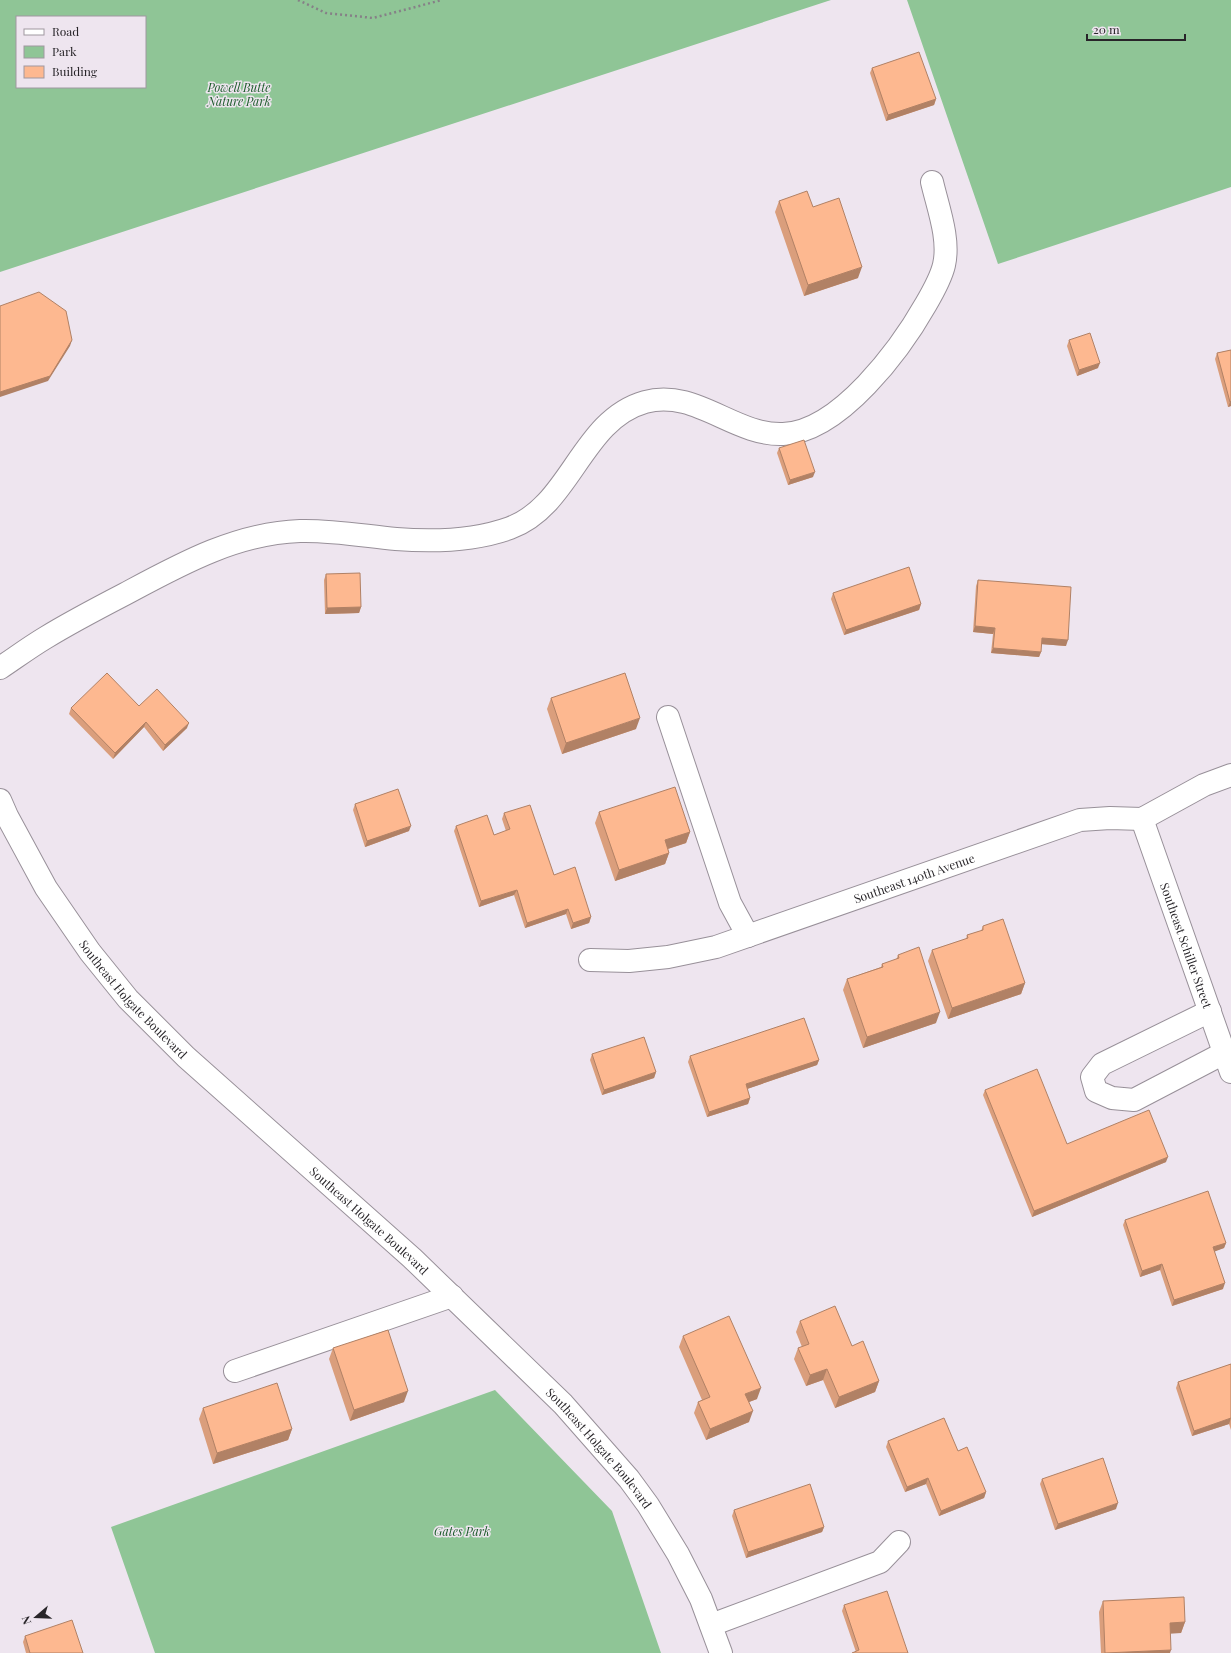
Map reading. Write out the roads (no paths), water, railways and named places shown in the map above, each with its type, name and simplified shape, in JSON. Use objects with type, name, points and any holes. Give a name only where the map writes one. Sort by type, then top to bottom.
[{"type":"street","points":[[0,668],[56,632],[164,572],[205,553],[251,538],[299,531],[343,533],[400,539],[455,540],[510,528],[524,522],[542,508],[555,494],[600,432],[626,410],[643,402],[664,399],[683,401],[698,406],[751,430],[767,433],[784,434],[797,432],[824,420],[851,400],[890,357],[914,324],[934,290],[944,266],[945,248],[943,228],[932,182]]},
{"type":"street","points":[[668,717],[730,902],[748,936]]},
{"type":"street","points":[[1142,819],[1204,785],[1231,775]]},
{"type":"street","name":"Southeast Holgate Boulevard","points":[[0,800],[7,816],[46,888],[90,952],[128,999],[186,1057],[314,1170],[452,1296],[563,1404],[629,1478],[648,1505],[678,1554],[702,1599],[721,1653]]},
{"type":"street","name":"Southeast 140th Avenue","points":[[590,960],[629,961],[668,957],[716,947],[1080,820],[1110,818],[1142,819]]},
{"type":"street","name":"Southeast Schiller Street","points":[[1142,819],[1228,1062]]},
{"type":"street","points":[[1210,1011],[1102,1064],[1092,1077],[1096,1091],[1112,1098],[1134,1100],[1228,1062]]},
{"type":"street","points":[[235,1371],[452,1296]]},
{"type":"street","points":[[711,1625],[880,1562],[899,1542]]},
{"type":"park label","name":"Powell Butte Nature Park","points":[[239,94]]},
{"type":"park label","name":"Gates Park","points":[[462,1531]]}]
